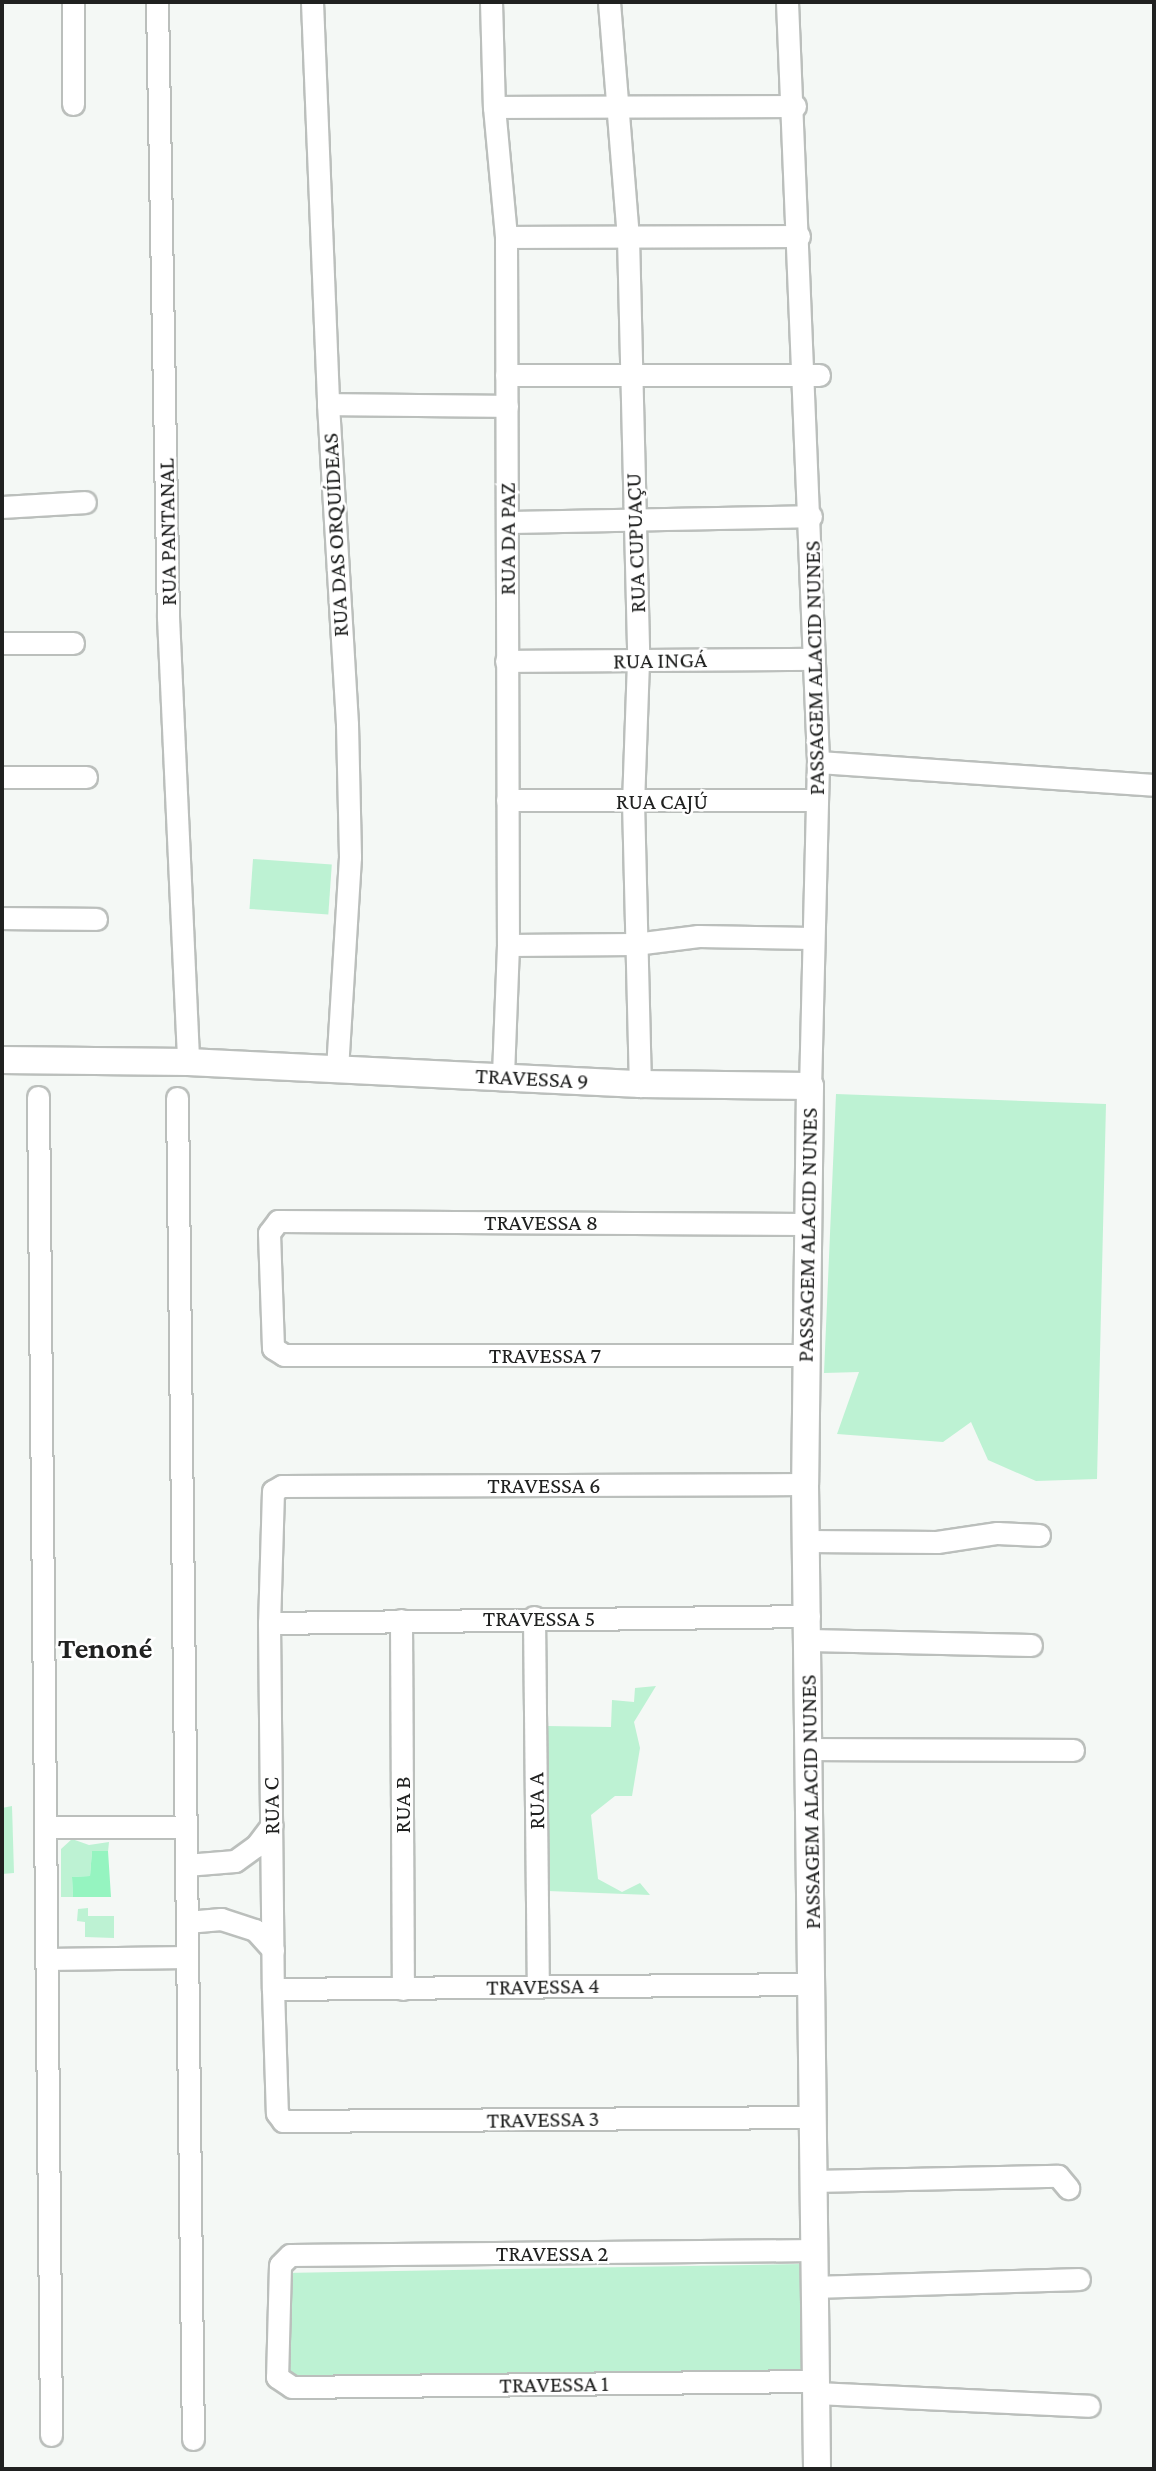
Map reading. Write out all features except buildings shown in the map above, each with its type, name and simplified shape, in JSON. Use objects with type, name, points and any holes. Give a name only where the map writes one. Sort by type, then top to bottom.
[{"type":"street","points":[[73,2],[73,104]]},
{"type":"street","name":"RUA PANTANAL","points":[[157,2],[168,617],[188,1062]]},
{"type":"street","name":"RUA DAS ORQUÍDEAS","points":[[312,2],[350,857],[337,1069]]},
{"type":"street","name":"RUA DA PAZ","points":[[491,2],[494,107],[506,237],[508,945],[503,1076]]},
{"type":"street","name":"RUA CUPUAÇU","points":[[609,2],[614,107],[628,237],[629,378],[638,661],[633,801],[640,1084]]},
{"type":"street","name":"PASSAGEM ALACID NUNES","points":[[787,2],[799,236],[811,375],[811,516],[818,762],[805,1224],[805,1484],[817,2469]]},
{"type":"street","points":[[494,107],[793,106]]},
{"type":"street","points":[[506,237],[799,236]]},
{"type":"street","points":[[506,374],[629,378],[811,375]]},
{"type":"street","points":[[328,404],[507,406]]},
{"type":"street","points":[[2,507],[85,502]]},
{"type":"street","points":[[508,522],[811,516]]},
{"type":"street","points":[[2,643],[73,643]]},
{"type":"street","name":"RUA INGÁ","points":[[506,661],[814,659]]},
{"type":"street","points":[[818,762],[1154,785]]},
{"type":"street","points":[[2,777],[86,777]]},
{"type":"street","name":"RUA CAJÚ","points":[[507,800],[817,800]]},
{"type":"street","points":[[2,918],[96,919]]},
{"type":"street","points":[[508,945],[635,944],[698,936],[811,938]]},
{"type":"street","name":"TRAVESSA 9","points":[[2,1060],[188,1062],[640,1084],[810,1086]]},
{"type":"street","points":[[38,1097],[51,2435]]},
{"type":"street","points":[[177,1098],[193,2439]]},
{"type":"street","name":"TRAVESSA 8","points":[[284,1355],[273,1348],[269,1233],[278,1221],[805,1224]]},
{"type":"street","name":"TRAVESSA 7","points":[[284,1355],[805,1355]]},
{"type":"street","name":"TRAVESSA 6","points":[[269,1623],[269,1501],[273,1490],[282,1486],[805,1484]]},
{"type":"street","points":[[807,1541],[937,1542],[997,1533],[1039,1535]]},
{"type":"street","name":"TRAVESSA 5","points":[[269,1623],[534,1617],[808,1628],[1031,1645]]},
{"type":"street","name":"RUA A","points":[[534,1617],[538,1985]]},
{"type":"street","name":"RUA B","points":[[401,1620],[402,1989]]},
{"type":"street","name":"RUA C","points":[[269,1623],[277,2113]]},
{"type":"street","points":[[809,1749],[1073,1750]]},
{"type":"street","points":[[186,1865],[235,1861],[256,1846],[271,1825]]},
{"type":"street","points":[[45,1827],[186,1827]]},
{"type":"street","points":[[187,1922],[221,1919],[255,1930],[273,1950]]},
{"type":"street","points":[[46,1959],[187,1957]]},
{"type":"street","name":"TRAVESSA 4","points":[[273,1989],[813,1984]]},
{"type":"street","name":"TRAVESSA 3","points":[[277,2113],[283,2121],[814,2117]]},
{"type":"street","points":[[813,2181],[1058,2176],[1068,2188]]},
{"type":"street","name":"TRAVESSA 2","points":[[292,2387],[277,2377],[279,2265],[290,2255],[814,2250]]},
{"type":"street","points":[[814,2287],[1079,2279]]},
{"type":"street","name":"TRAVESSA 1","points":[[292,2387],[816,2387],[1089,2406]]},
{"type":"shaded area","points":[[253,859],[332,865],[328,914],[250,909]]},
{"type":"shaded area","points":[[836,1094],[1106,1104],[1097,1479],[1036,1481],[988,1460],[971,1422],[943,1442],[837,1434],[859,1372],[824,1373]]},
{"type":"shaded area","points":[[656,1686],[634,1722],[640,1748],[632,1796],[615,1796],[591,1815],[598,1879],[622,1892],[640,1883],[650,1895],[548,1891],[547,1726],[611,1727],[612,1700],[634,1702],[635,1688]]},
{"type":"shaded area","points":[[12,1806],[14,1873],[2,1874],[2,1808]]},
{"type":"shaded area","points":[[72,1839],[89,1845],[109,1842],[108,1852],[92,1851],[90,1876],[72,1877],[73,1897],[61,1897],[61,1849]]},
{"type":"shaded area","points":[[92,1851],[108,1851],[111,1897],[73,1897],[72,1877],[90,1876]]},
{"type":"shaded area","points":[[88,1908],[88,1916],[114,1916],[114,1938],[85,1937],[85,1922],[77,1921],[78,1909]]},
{"type":"shaded area","points":[[801,2264],[803,2378],[285,2387],[283,2273]]},
{"type":"district","name":"Tenoné","points":[[105,1648]]}]
